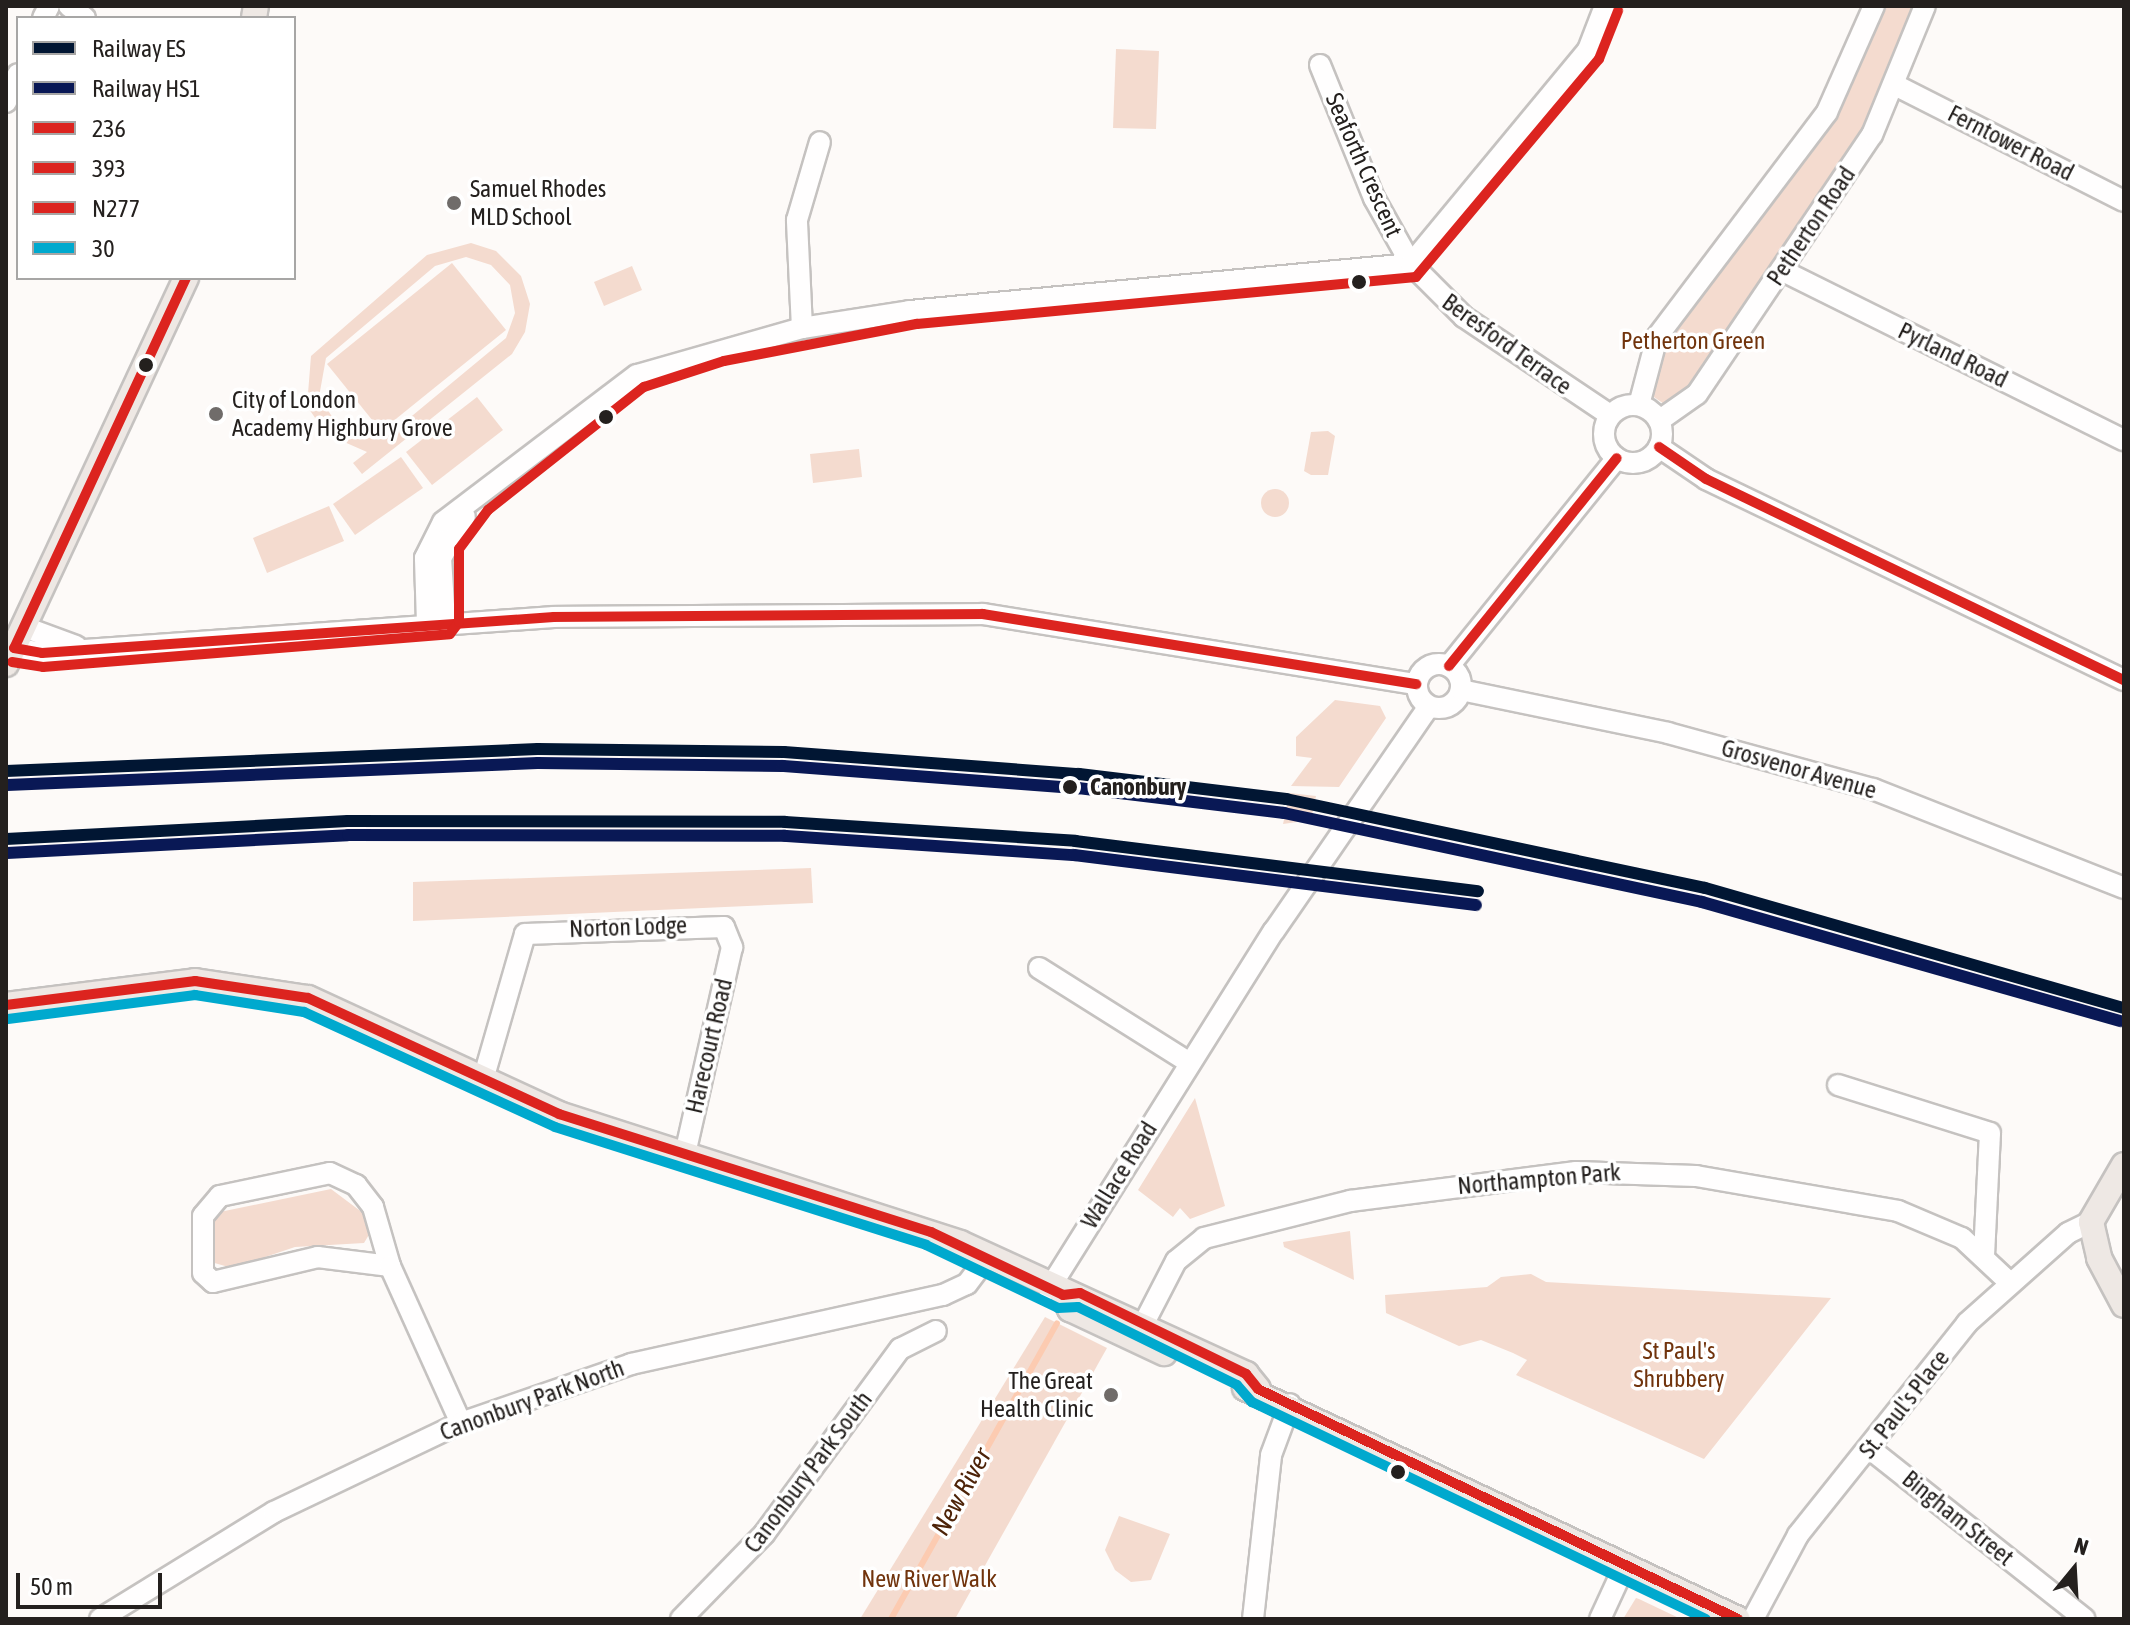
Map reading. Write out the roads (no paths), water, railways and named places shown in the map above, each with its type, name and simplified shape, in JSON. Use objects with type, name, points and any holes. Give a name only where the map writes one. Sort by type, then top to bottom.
[{"type":"main road","points":[[15,646],[185,280]]},
{"type":"main road","points":[[6,1005],[166,983],[268,987],[308,998],[482,1083],[684,1159],[846,1204],[988,1256],[1056,1292],[1070,1309],[1240,1388],[1258,1389],[1738,1619]]},
{"type":"main road","points":[[2124,1165],[2091,1222],[2099,1258],[2124,1305]]},
{"type":"main road","points":[[1056,1292],[1080,1293],[1246,1374],[1258,1389]]},
{"type":"street","points":[[436,622],[430,539],[637,375],[802,328],[1411,264],[1588,50],[1605,6]]},
{"type":"street","points":[[1639,405],[1666,322],[1827,112],[1874,6]]},
{"type":"street","name":"Petherton Road","points":[[1660,420],[1697,394],[1781,270],[1897,86],[1925,6]]},
{"type":"street","name":"Seaforth Crescent","points":[[1320,65],[1374,198],[1411,264]]},
{"type":"street","points":[[6,102],[16,79]]},
{"type":"street","name":"Ferntower Road","points":[[1897,86],[2124,201]]},
{"type":"street","points":[[802,328],[797,220],[820,142]]},
{"type":"street","name":"Beresford Terrace","points":[[1411,264],[1464,317],[1610,415]]},
{"type":"street","name":"Pyrland Road","points":[[1781,270],[2124,440]]},
{"type":"street","points":[[1639,405],[1660,420],[1659,447],[1641,462],[1617,458],[1604,439],[1610,415],[1639,405]]},
{"type":"street","points":[[1659,447],[1706,479],[2124,680]]},
{"type":"street","points":[[1449,666],[1617,458]]},
{"type":"street","points":[[15,646],[92,647],[436,622],[983,614],[1416,684]]},
{"type":"street","points":[[1416,684],[1428,666],[1449,666]]},
{"type":"street","points":[[1416,684],[1429,706],[1449,706],[1461,690],[1449,666]]},
{"type":"street","name":"Grosvenor Avenue","points":[[1461,690],[1668,733],[1873,789],[2124,888]]},
{"type":"street","name":"Wallace Road","points":[[1056,1292],[1190,1063],[1302,890],[1429,706]]},
{"type":"street","name":"Norton Lodge","points":[[482,1083],[525,934],[716,925],[730,932]]},
{"type":"street","name":"Harecourt Road","points":[[684,1159],[730,932]]},
{"type":"street","points":[[1039,968],[1190,1063]]},
{"type":"street","points":[[1838,1085],[1990,1133],[1984,1255]]},
{"type":"street","name":"Northampton Park","points":[[1143,1325],[1176,1261],[1204,1238],[1350,1201],[1576,1172],[1696,1176],[1874,1205],[1939,1226],[1984,1255],[2009,1282]]},
{"type":"street","points":[[390,1266],[318,1257],[213,1282],[203,1273],[203,1216],[220,1196],[330,1173],[356,1185],[373,1207],[390,1266],[461,1423]]},
{"type":"street","name":"St. Paul's Place","points":[[1753,1619],[1798,1535],[2009,1282],[2091,1222]]},
{"type":"street","name":"Canonbury Park North","points":[[100,1619],[274,1512],[461,1423],[631,1364],[943,1295],[967,1284],[988,1256]]},
{"type":"street","name":"Canonbury Park South","points":[[681,1619],[764,1534],[900,1349],[936,1331]]},
{"type":"street","points":[[1253,1619],[1271,1455],[1290,1404]]},
{"type":"street","name":"Bingham Street","points":[[1869,1448],[2085,1619]]},
{"type":"street","points":[[1600,1619],[1625,1565]]},
{"type":"waterway","name":"New River","points":[[891,1619],[1057,1323]]},
{"type":"rail line","name":"ES","points":[[6,771],[538,749],[784,752],[1079,774],[1286,799],[1705,888],[2124,1008]]},
{"type":"rail line","name":"HS1","points":[[7,785],[538,763],[783,766],[1078,788],[1284,813],[1702,902],[2120,1021]]},
{"type":"rail line","name":"ES","points":[[6,839],[348,821],[785,822],[1075,841],[1478,891]]},
{"type":"rail line","name":"HS1","points":[[7,853],[348,835],[785,836],[1074,855],[1476,905]]},
{"type":"place","name":"Samuel Rhodes MLD School","points":[[454,203]]},
{"type":"place","name":"City of London Academy Highbury Grove","points":[[216,414]]},
{"type":"place","name":"Canonbury","points":[[1070,787]]},
{"type":"place","name":"The Great Health Clinic","points":[[1111,1395]]},
{"type":"park label","name":"Petherton Green","points":[[1693,341]]},
{"type":"park label","name":"St Paul's Shrubbery","points":[[1679,1365]]},
{"type":"park label","name":"New River Walk","points":[[929,1579]]}]
